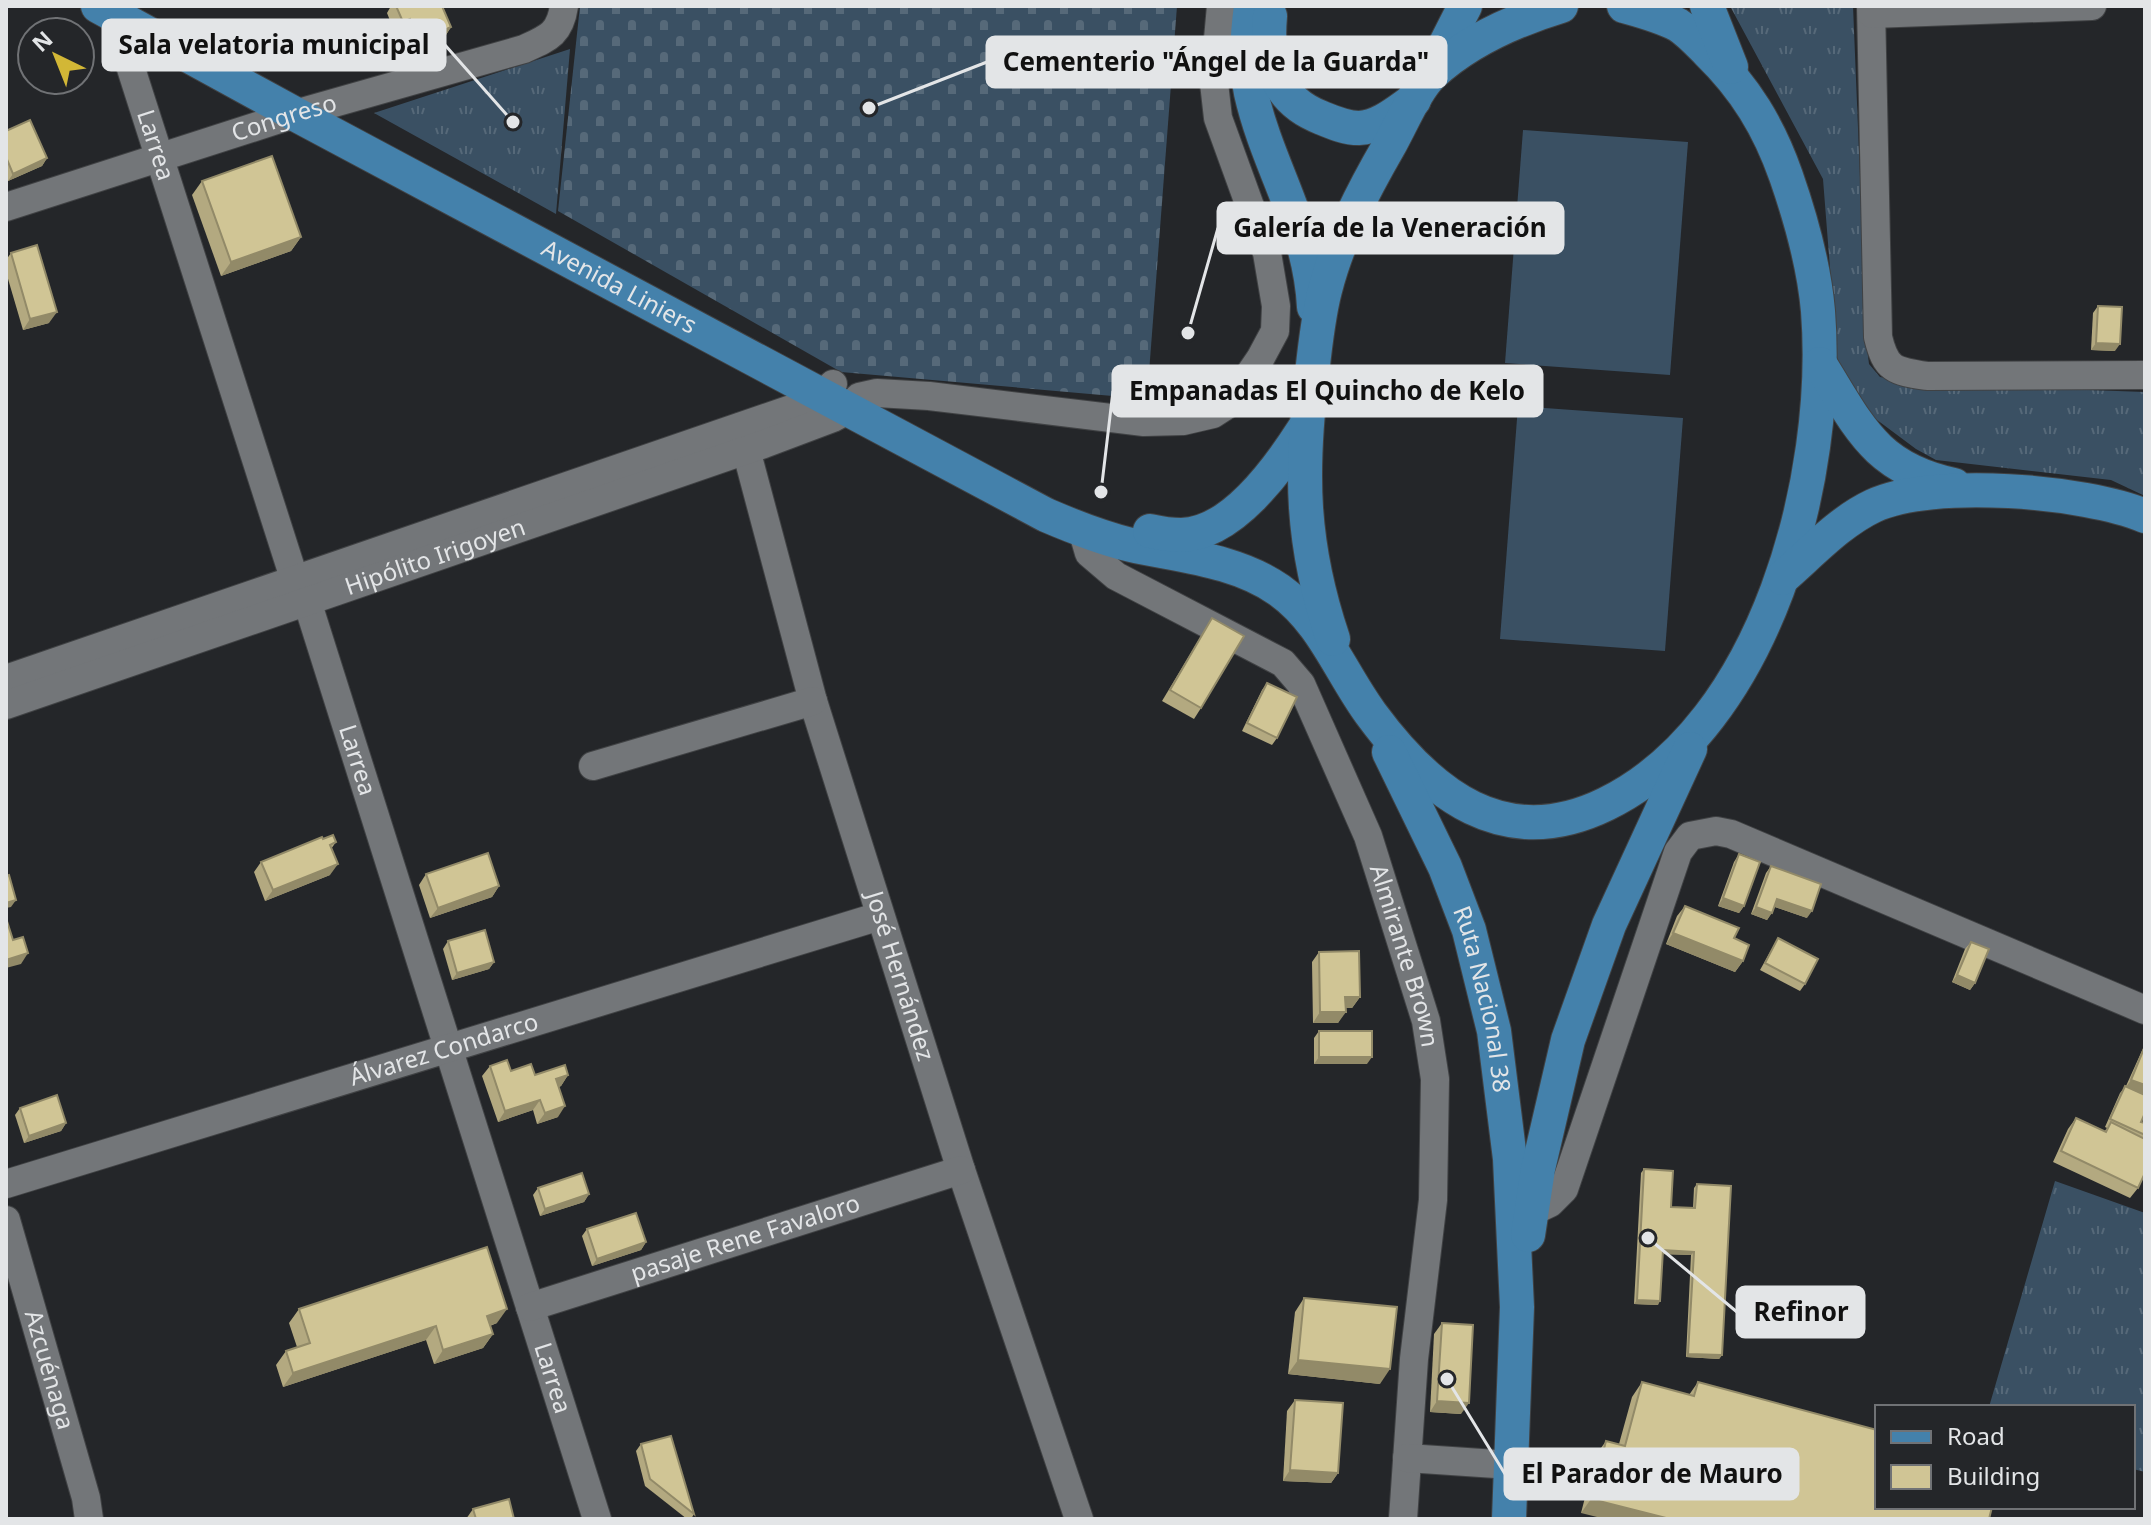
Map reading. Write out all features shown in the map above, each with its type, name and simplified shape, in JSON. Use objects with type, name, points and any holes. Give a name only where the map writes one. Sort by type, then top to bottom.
[{"type":"main road","points":[[1251,6],[1247,35],[1251,93],[1309,259],[1315,343]]},
{"type":"main road","points":[[1271,6],[1269,49],[1276,78],[1290,99],[1311,114],[1343,126],[1361,128],[1386,120],[1464,48],[1493,32],[1561,6]]},
{"type":"main road","points":[[1340,662],[1321,603],[1304,509],[1304,429],[1325,290],[1344,232],[1465,6]]},
{"type":"main road","points":[[1149,540],[1260,578],[1282,592],[1302,611],[1340,662],[1369,712],[1414,766],[1470,809],[1503,821],[1535,822],[1575,817],[1608,803],[1656,771],[1696,735],[1729,689],[1760,629],[1782,578],[1804,509],[1812,459],[1820,364],[1818,308],[1811,264],[1795,202],[1778,154],[1757,110],[1735,79],[1681,26],[1624,6]]},
{"type":"main road","points":[[1707,6],[1735,79]]},
{"type":"main road","name":"Avenida Liniers","points":[[116,8],[840,396],[1046,515],[1082,529],[1149,540]]},
{"type":"main road","points":[[1820,364],[1876,449],[1924,478],[1982,490],[2107,503],[2145,516]]},
{"type":"main road","name":"Avenida Liniers","points":[[840,396],[1060,502],[1149,540]]},
{"type":"main road","points":[[1149,540],[1201,531],[1222,521],[1262,487],[1304,429]]},
{"type":"main road","points":[[1782,578],[1848,522],[1874,505],[1905,496],[1982,490]]},
{"type":"main road","name":"Ruta Nacional 38","points":[[1369,712],[1445,867],[1469,930],[1494,1031],[1510,1159],[1517,1307],[1509,1519]]},
{"type":"main road","name":"Ruta Nacional 38","points":[[1517,1307],[1538,1169],[1568,1040],[1609,925],[1696,735]]},
{"type":"street","points":[[840,396],[877,393],[929,396],[1144,422],[1183,421],[1213,414],[1230,403],[1275,331],[1276,306],[1267,253],[1218,118],[1214,83],[1221,6]]},
{"type":"street","points":[[2092,6],[1872,10],[1878,337],[1884,360],[1899,372],[1927,376],[2145,375]]},
{"type":"street","name":"Larrea","points":[[116,8],[159,160],[301,591],[597,1519]]},
{"type":"street","name":"Congreso","points":[[6,207],[310,110],[524,49],[546,39],[561,17]]},
{"type":"street","name":"Hipólito Irigoyen","points":[[6,705],[301,591],[743,438],[800,406],[840,396]]},
{"type":"street","name":"José Hernández","points":[[743,438],[813,701],[961,1170],[1079,1519]]},
{"type":"street","name":"Almirante Brown","points":[[1082,529],[1089,553],[1116,576],[1283,663],[1308,697],[1368,836],[1426,1021],[1435,1079],[1433,1200],[1414,1359],[1403,1519]]},
{"type":"street","name":"Hipólito Irigoyen","points":[[6,679],[301,591]]},
{"type":"street","points":[[593,766],[813,701]]},
{"type":"street","points":[[1531,1212],[1550,1203],[1564,1189],[1678,852],[1690,836],[1716,831],[1731,834],[2145,1010]]},
{"type":"street","name":"Álvarez Condarco","points":[[6,1184],[880,916]]},
{"type":"street","name":"pasaje Rene Favaloro","points":[[530,1307],[961,1170]]},
{"type":"street","name":"Azcuénaga","points":[[6,1220],[86,1498],[89,1519]]},
{"type":"street","points":[[1407,1458],[1511,1465]]},
{"type":"green space","points":[[580,6],[1177,6],[1147,399],[841,372],[558,211]]},
{"type":"green space","points":[[1730,6],[1853,6],[1867,348],[1869,364],[1880,377],[1920,384],[2145,392],[2145,496],[2111,480],[1936,460],[1865,411],[1838,370],[1823,179]]},
{"type":"green space","points":[[570,49],[556,214],[374,113]]},
{"type":"green space","points":[[1523,130],[1688,142],[1670,375],[1505,363]]},
{"type":"green space","points":[[1518,406],[1683,418],[1665,651],[1500,639]]},
{"type":"green space","points":[[2055,1181],[2145,1213],[2145,1472],[2135,1470],[2135,1405],[1990,1405]]},
{"type":"building","points":[[396,6],[442,6],[451,27],[431,36],[436,46],[424,52],[410,19],[403,22]]},
{"type":"building","points":[[30,120],[47,158],[13,174],[6,157],[6,131]]},
{"type":"building","points":[[272,156],[301,237],[231,262],[202,181]]},
{"type":"building","points":[[37,245],[57,312],[30,319],[11,253]]},
{"type":"building","points":[[2098,306],[2122,307],[2120,344],[2096,343]]},
{"type":"building","points":[[1212,618],[1244,636],[1201,708],[1170,690]]},
{"type":"building","points":[[1267,683],[1297,697],[1277,738],[1247,723]]},
{"type":"building","points":[[333,835],[336,842],[330,845],[338,864],[273,890],[261,862]]},
{"type":"building","points":[[488,853],[499,886],[438,908],[426,874]]},
{"type":"building","points":[[1739,854],[1760,862],[1744,906],[1723,898]]},
{"type":"building","points":[[1771,866],[1821,884],[1812,911],[1777,899],[1772,913],[1756,907]]},
{"type":"building","points":[[9,875],[16,900],[6,903],[6,876]]},
{"type":"building","points":[[1685,906],[1739,928],[1734,938],[1749,945],[1743,961],[1673,933]]},
{"type":"building","points":[[6,918],[13,940],[23,937],[28,953],[6,960]]},
{"type":"building","points":[[485,930],[494,962],[457,973],[448,941]]},
{"type":"building","points":[[1778,938],[1818,959],[1805,984],[1765,963]]},
{"type":"building","points":[[1971,942],[1989,949],[1975,983],[1957,975]]},
{"type":"building","points":[[1359,951],[1360,997],[1345,997],[1346,1012],[1320,1012],[1319,952]]},
{"type":"building","points":[[1319,1031],[1372,1031],[1372,1057],[1319,1057]]},
{"type":"building","points":[[2145,1046],[2145,1085],[2131,1080]]},
{"type":"building","points":[[507,1060],[511,1071],[531,1064],[535,1075],[565,1065],[568,1075],[556,1079],[565,1106],[545,1113],[540,1100],[505,1111],[490,1066]]},
{"type":"building","points":[[2125,1086],[2145,1095],[2145,1113],[2141,1122],[2145,1123],[2145,1135],[2110,1119]]},
{"type":"building","points":[[57,1095],[66,1123],[29,1136],[20,1108]]},
{"type":"building","points":[[2076,1118],[2106,1132],[2111,1122],[2145,1139],[2145,1173],[2138,1188],[2061,1151]]},
{"type":"building","points":[[1644,1169],[1673,1171],[1671,1207],[1695,1208],[1697,1184],[1731,1186],[1722,1355],[1688,1354],[1694,1252],[1663,1250],[1660,1301],[1637,1300]]},
{"type":"building","points":[[582,1173],[589,1194],[545,1209],[538,1188]]},
{"type":"building","points":[[636,1213],[646,1242],[597,1259],[587,1229]]},
{"type":"building","points":[[487,1247],[507,1309],[487,1316],[493,1334],[443,1350],[436,1326],[293,1373],[286,1351],[310,1343],[299,1309]]},
{"type":"building","points":[[1304,1298],[1397,1307],[1390,1369],[1298,1360]]},
{"type":"building","points":[[1442,1323],[1473,1325],[1469,1403],[1437,1401]]},
{"type":"building","points":[[1642,1382],[1694,1396],[1698,1382],[1875,1429],[1875,1509],[1992,1509],[1989,1519],[1670,1519],[1591,1499],[1606,1441],[1625,1446]]},
{"type":"building","points":[[1295,1400],[1343,1403],[1338,1473],[1290,1470]]},
{"type":"building","points":[[671,1436],[694,1514],[650,1479],[641,1444]]},
{"type":"building","points":[[509,1499],[514,1519],[476,1519],[473,1509]]},
{"type":"place","name":"Cementerio \"Ángel de la Guarda\"","points":[[869,108]]},
{"type":"place","name":"Sala velatoria municipal","points":[[513,122]]},
{"type":"place","name":"Galería de la Veneración","points":[[1188,333]]},
{"type":"place","name":"Empanadas El Quincho de Kelo","points":[[1101,492]]},
{"type":"place","name":"Refinor","points":[[1648,1238]]},
{"type":"place","name":"El Parador de Mauro","points":[[1447,1379]]}]
